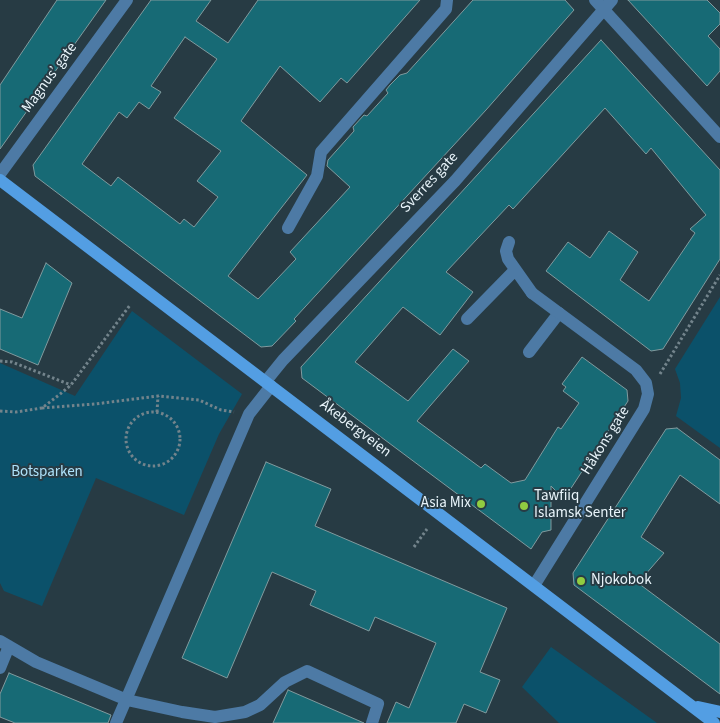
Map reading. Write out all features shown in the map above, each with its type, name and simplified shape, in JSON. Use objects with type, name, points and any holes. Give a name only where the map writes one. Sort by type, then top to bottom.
[{"type":"street","name":"Magnus’ gate","points":[[0,174],[127,0]]},
{"type":"street","points":[[288,228],[316,176],[321,152],[446,9],[447,0]]},
{"type":"street","points":[[603,3],[720,137]]},
{"type":"street","name":"Sverres gate","points":[[116,723],[249,414],[283,360],[455,181],[603,3]]},
{"type":"street","name":"Åkebergveien","points":[[0,180],[534,584],[714,723]]},
{"type":"street","points":[[509,242],[506,251],[532,293],[636,370],[646,383],[648,394]]},
{"type":"street","points":[[467,320],[516,270]]},
{"type":"street","points":[[529,352],[558,313]]},
{"type":"street","name":"Håkons gate","points":[[534,584],[644,409],[648,394]]},
{"type":"street","points":[[0,668],[4,644],[36,662],[127,700],[206,716],[236,714],[260,705],[285,682],[307,671],[378,704],[372,723]]},
{"type":"street","name":"Åkebergveien","points":[[691,705],[720,712]]},
{"type":"path","points":[[648,394],[720,275]]},
{"type":"path","points":[[42,408],[71,385],[130,305]]},
{"type":"path","points":[[0,360],[12,362],[71,385]]},
{"type":"path","points":[[0,411],[16,412],[158,396],[186,397],[199,400],[221,410],[249,414]]},
{"type":"path","points":[[157,412],[158,396]]},
{"type":"path","points":[[148,412],[157,412],[173,421],[180,438],[179,447],[168,462],[149,466],[134,459],[129,452],[126,435],[133,420],[148,412]]},
{"type":"path","points":[[414,547],[427,529]]},
{"type":"green space","points":[[720,297],[720,448],[676,416],[681,398],[680,383],[675,369]]},
{"type":"green space","name":"Botsparken","points":[[132,311],[242,394],[219,434],[184,515],[96,478],[42,606],[4,591],[0,583],[0,363],[75,396]]},
{"type":"green space","points":[[551,647],[657,723],[559,723],[522,687]]},
{"type":"building","points":[[57,0],[106,0],[0,149],[0,85]]},
{"type":"building","points":[[151,0],[211,0],[196,21],[228,43],[258,0],[420,0],[347,83],[341,78],[320,102],[280,66],[241,121],[307,175],[228,276],[258,299],[296,259],[290,252],[350,187],[327,166],[328,160],[354,131],[353,127],[364,115],[367,116],[388,93],[386,90],[390,85],[400,75],[407,73],[473,0],[565,0],[574,10],[486,110],[294,319],[296,321],[272,346],[261,347],[35,176],[33,165]],"holes":[[[185,37],[217,59],[174,118],[221,151],[197,181],[218,197],[194,227],[184,219],[180,224],[118,177],[111,186],[82,164],[119,112],[127,118],[139,102],[149,109],[161,92],[151,86]]]},
{"type":"building","points":[[628,0],[707,0],[720,13],[720,24],[708,36],[720,49],[720,71],[707,86]]},
{"type":"building","points":[[601,40],[720,170],[720,259],[663,349],[651,351],[546,271],[568,242],[590,258],[609,231],[638,252],[620,280],[649,301],[695,233],[690,229],[706,215],[651,148],[646,154],[605,108],[513,209],[509,205],[446,272],[473,292],[440,335],[403,307],[355,362],[408,401],[453,349],[469,361],[417,421],[481,468],[485,464],[511,483],[525,480],[558,427],[561,429],[579,403],[563,391],[566,387],[562,384],[582,357],[627,390],[628,401],[564,499],[551,486],[551,530],[542,532],[531,549],[302,378],[301,367]]},
{"type":"building","points":[[46,263],[72,283],[38,365],[0,349],[0,309],[22,318]]},
{"type":"building","points":[[677,428],[720,460],[720,504],[680,475],[641,537],[664,553],[638,583],[720,644],[720,694],[574,585],[573,573],[666,429]]},
{"type":"building","points":[[266,462],[331,489],[315,526],[507,608],[480,672],[500,680],[486,713],[464,704],[456,723],[387,723],[396,702],[409,708],[436,643],[375,617],[369,631],[310,605],[316,591],[272,572],[227,678],[182,658]]},
{"type":"building","points":[[9,673],[111,715],[108,723],[15,723],[0,717],[0,694]]},
{"type":"building","points":[[288,690],[364,723],[273,723]]},
{"type":"place","name":"Asia Mix","points":[[481,504]]},
{"type":"place","name":"Tawfiiq Islamsk Senter","points":[[524,506]]},
{"type":"place","name":"Njokobok","points":[[581,581]]}]
